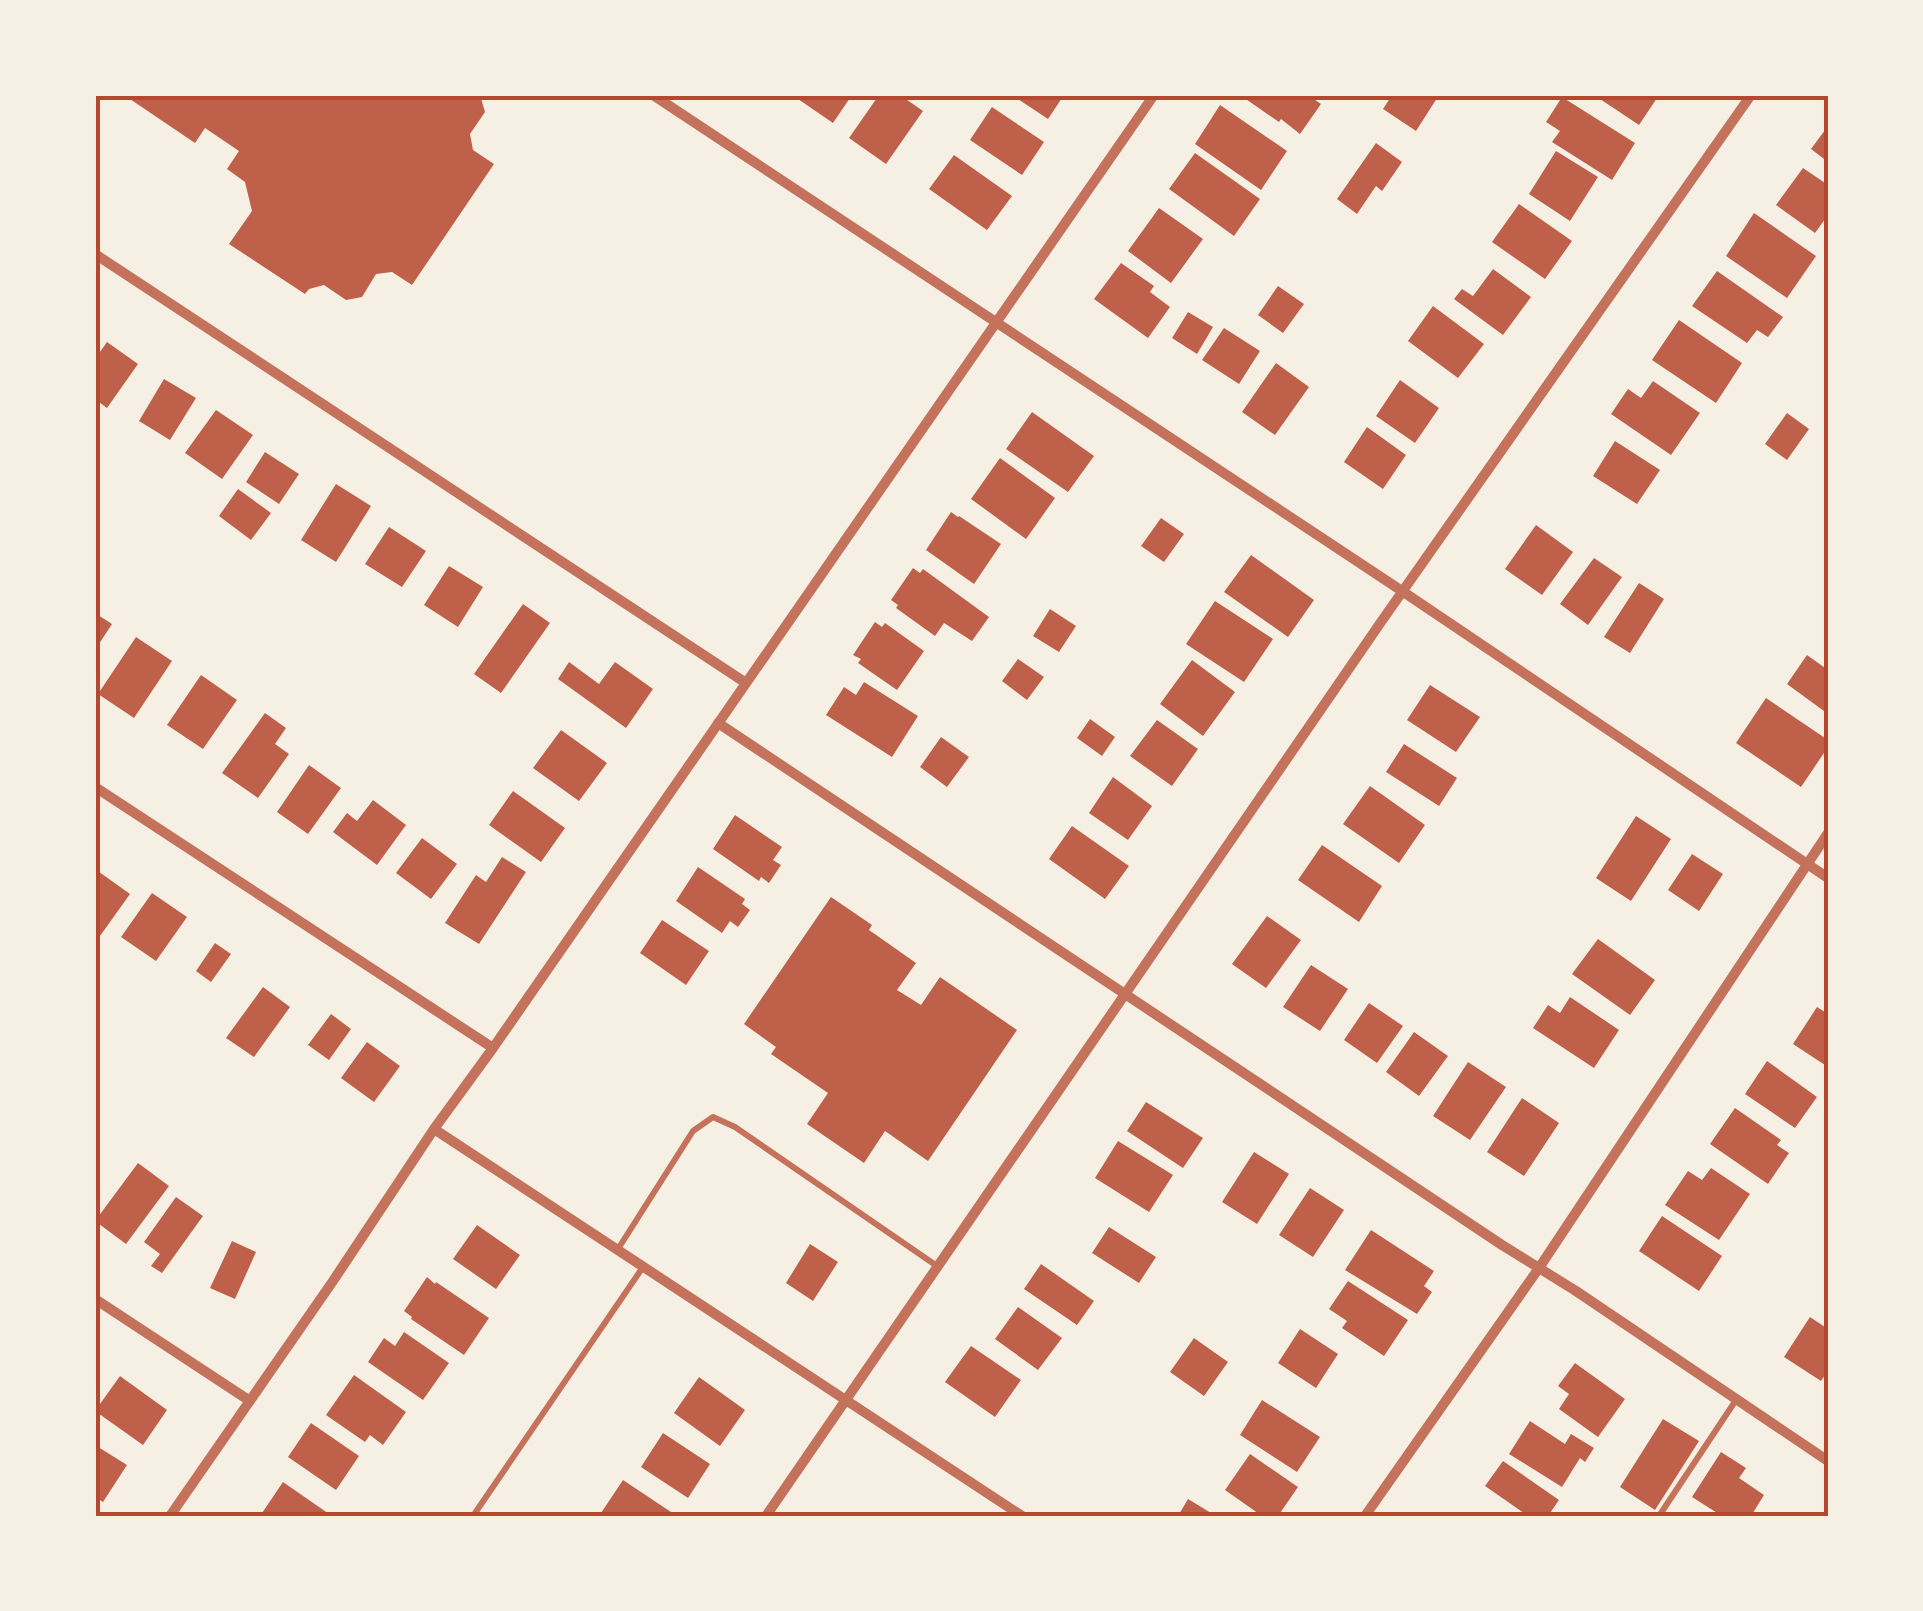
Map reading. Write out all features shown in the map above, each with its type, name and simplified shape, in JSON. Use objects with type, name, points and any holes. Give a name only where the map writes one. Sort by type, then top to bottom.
[{"type":"street","points":[[653,95],[1828,878]]},
{"type":"street","points":[[170,1516],[434,1129],[1154,95]]},
{"type":"street","points":[[766,1516],[1402,592],[1750,95]]},
{"type":"street","points":[[95,254],[746,684]]},
{"type":"street","points":[[718,723],[1828,1461]]},
{"type":"street","points":[[95,786],[493,1048]]},
{"type":"street","points":[[1365,1516],[1538,1268],[1828,833]]},
{"type":"street","points":[[434,1129],[1022,1516]]},
{"type":"street","points":[[95,1299],[250,1401]]},
{"type":"lane","points":[[618,1250],[693,1132],[713,1118],[735,1126],[937,1266]]},
{"type":"lane","points":[[474,1516],[644,1266]]},
{"type":"lane","points":[[1659,1516],[1736,1400]]},
{"type":"building","points":[[124,95],[480,95],[485,112],[470,134],[473,150],[494,164],[412,285],[392,272],[376,274],[362,297],[346,300],[324,285],[305,294],[229,244],[252,211],[245,182],[227,169],[239,151],[205,128],[195,143]]},
{"type":"building","points":[[801,95],[852,95],[833,123],[798,99]]},
{"type":"building","points":[[879,95],[900,95],[923,111],[886,164],[849,138]]},
{"type":"building","points":[[1012,95],[1064,95],[1048,119]]},
{"type":"building","points":[[1240,95],[1308,95],[1321,104],[1300,134]]},
{"type":"building","points":[[1392,95],[1439,95],[1416,131],[1383,109]]},
{"type":"building","points":[[1594,95],[1659,95],[1639,125]]},
{"type":"building","points":[[1562,97],[1635,143],[1612,180],[1552,142],[1560,131],[1546,122]]},
{"type":"building","points":[[1220,105],[1287,151],[1261,190],[1195,144]]},
{"type":"building","points":[[992,107],[1044,142],[1022,175],[970,140]]},
{"type":"building","points":[[1828,126],[1828,162],[1811,149]]},
{"type":"building","points":[[1376,143],[1402,162],[1382,191],[1376,186],[1357,214],[1337,199]]},
{"type":"building","points":[[1556,151],[1598,177],[1570,221],[1529,194]]},
{"type":"building","points":[[1195,153],[1260,199],[1234,236],[1169,189]]},
{"type":"building","points":[[954,155],[1012,196],[987,230],[929,189]]},
{"type":"building","points":[[1803,168],[1828,185],[1828,215],[1815,233],[1776,205]]},
{"type":"building","points":[[1519,204],[1572,241],[1545,279],[1492,242]]},
{"type":"building","points":[[1159,208],[1203,239],[1171,283],[1128,251]]},
{"type":"building","points":[[1754,213],[1816,256],[1787,298],[1726,256]]},
{"type":"building","points":[[1121,263],[1154,286],[1150,292],[1170,307],[1148,338],[1094,299]]},
{"type":"building","points":[[1493,269],[1531,297],[1503,335],[1454,299],[1462,289],[1473,296]]},
{"type":"building","points":[[1717,271],[1783,317],[1768,337],[1757,330],[1747,343],[1692,306]]},
{"type":"building","points":[[1278,286],[1304,304],[1283,333],[1258,315]]},
{"type":"building","points":[[1433,306],[1484,344],[1458,378],[1408,341]]},
{"type":"building","points":[[1188,312],[1213,327],[1197,354],[1172,338]]},
{"type":"building","points":[[1679,320],[1742,363],[1716,403],[1652,360]]},
{"type":"building","points":[[1224,328],[1260,351],[1239,384],[1202,360]]},
{"type":"building","points":[[107,342],[138,364],[107,408],[95,399],[95,359]]},
{"type":"building","points":[[1276,363],[1309,387],[1275,435],[1242,412]]},
{"type":"building","points":[[164,379],[196,398],[170,440],[139,421]]},
{"type":"building","points":[[1400,380],[1439,408],[1415,443],[1376,416]]},
{"type":"building","points":[[1653,381],[1700,413],[1671,455],[1611,414],[1628,389],[1641,398]]},
{"type":"building","points":[[216,410],[253,435],[222,479],[185,453]]},
{"type":"building","points":[[1032,412],[1094,456],[1068,492],[1006,449]]},
{"type":"building","points":[[1787,413],[1809,429],[1787,460],[1765,444]]},
{"type":"building","points":[[1367,427],[1406,455],[1383,489],[1344,462]]},
{"type":"building","points":[[1615,441],[1660,470],[1637,504],[1593,476]]},
{"type":"building","points":[[265,452],[299,474],[279,504],[246,482]]},
{"type":"building","points":[[1000,458],[1055,498],[1026,539],[971,499]]},
{"type":"building","points":[[336,484],[371,506],[336,562],[301,540]]},
{"type":"building","points":[[238,489],[271,513],[251,540],[219,516]]},
{"type":"building","points":[[951,512],[1001,544],[974,584],[926,550]]},
{"type":"building","points":[[1161,518],[1184,534],[1164,562],[1141,546]]},
{"type":"building","points":[[1536,525],[1573,552],[1542,595],[1505,569]]},
{"type":"building","points":[[389,527],[426,551],[402,587],[365,564]]},
{"type":"building","points":[[1251,555],[1314,600],[1288,637],[1224,592]]},
{"type":"building","points":[[1594,558],[1622,577],[1588,625],[1560,604]]},
{"type":"building","points":[[449,566],[483,587],[458,627],[424,605]]},
{"type":"building","points":[[913,568],[920,573],[923,569],[989,617],[972,641],[944,623],[935,636],[896,608],[898,605],[891,600]]},
{"type":"building","points":[[1639,583],[1664,599],[1630,653],[1604,637]]},
{"type":"building","points":[[1215,601],[1273,639],[1244,682],[1186,644]]},
{"type":"building","points":[[523,604],[550,623],[501,693],[474,674]]},
{"type":"building","points":[[1050,609],[1076,626],[1059,652],[1033,636]]},
{"type":"building","points":[[95,613],[112,624],[95,650]]},
{"type":"building","points":[[875,622],[882,627],[885,623],[924,651],[897,690],[858,663],[861,659],[853,655]]},
{"type":"building","points":[[136,637],[172,661],[134,718],[98,694]]},
{"type":"building","points":[[1807,655],[1828,670],[1828,714],[1787,684]]},
{"type":"building","points":[[1018,659],[1044,677],[1027,700],[1002,681]]},
{"type":"building","points":[[1192,660],[1235,692],[1203,736],[1160,704]]},
{"type":"building","points":[[569,662],[599,684],[615,662],[653,689],[626,728],[558,679]]},
{"type":"building","points":[[201,675],[237,700],[203,749],[167,725]]},
{"type":"building","points":[[864,682],[918,716],[892,757],[826,715],[844,687],[856,695]]},
{"type":"building","points":[[1430,685],[1480,717],[1456,752],[1407,720]]},
{"type":"building","points":[[1766,698],[1828,740],[1828,747],[1801,787],[1736,743]]},
{"type":"building","points":[[265,713],[286,728],[275,744],[289,754],[258,798],[222,773]]},
{"type":"building","points":[[1090,719],[1115,737],[1102,756],[1077,738]]},
{"type":"building","points":[[1157,720],[1198,749],[1172,786],[1130,756]]},
{"type":"building","points":[[561,730],[607,763],[579,801],[533,768]]},
{"type":"building","points":[[941,737],[969,757],[947,787],[920,767]]},
{"type":"building","points":[[1404,744],[1457,778],[1439,806],[1386,772]]},
{"type":"building","points":[[309,765],[341,788],[308,834],[277,812]]},
{"type":"building","points":[[1113,777],[1152,806],[1128,840],[1089,813]]},
{"type":"building","points":[[1370,786],[1425,825],[1399,863],[1343,824]]},
{"type":"building","points":[[513,791],[565,828],[541,862],[489,825]]},
{"type":"building","points":[[373,800],[406,825],[377,865],[333,832],[347,813],[357,821]]},
{"type":"building","points":[[735,815],[782,847],[773,860],[781,865],[769,883],[761,877],[759,881],[713,849]]},
{"type":"building","points":[[1636,816],[1671,839],[1631,901],[1596,878]]},
{"type":"building","points":[[1072,826],[1129,866],[1105,899],[1049,859]]},
{"type":"building","points":[[422,838],[457,864],[431,899],[396,873]]},
{"type":"building","points":[[1322,845],[1382,886],[1359,922],[1298,880]]},
{"type":"building","points":[[1692,854],[1723,874],[1699,911],[1668,890]]},
{"type":"building","points":[[502,857],[526,872],[479,944],[445,923],[476,875],[486,882]]},
{"type":"building","points":[[698,867],[745,899],[742,904],[750,910],[738,927],[730,921],[722,933],[676,901]]},
{"type":"building","points":[[95,869],[130,894],[95,943]]},
{"type":"building","points":[[152,893],[187,917],[156,961],[121,937]]},
{"type":"building","points":[[831,897],[872,925],[869,930],[916,963],[897,990],[921,1005],[940,977],[1017,1030],[928,1161],[885,1131],[864,1163],[807,1124],[828,1093],[771,1054],[776,1047],[744,1024]]},
{"type":"building","points":[[1267,916],[1301,940],[1266,988],[1232,964]]},
{"type":"building","points":[[662,920],[709,951],[686,985],[640,953]]},
{"type":"building","points":[[1598,939],[1655,980],[1630,1015],[1572,974]]},
{"type":"building","points":[[215,943],[231,954],[211,982],[196,971]]},
{"type":"building","points":[[1311,965],[1348,989],[1320,1031],[1283,1007]]},
{"type":"building","points":[[263,987],[290,1007],[254,1057],[226,1038]]},
{"type":"building","points":[[1570,997],[1619,1030],[1594,1068],[1533,1028],[1548,1005],[1560,1013]]},
{"type":"building","points":[[1369,1003],[1403,1026],[1377,1063],[1344,1040]]},
{"type":"building","points":[[1817,1007],[1828,1014],[1828,1067],[1793,1044]]},
{"type":"building","points":[[331,1014],[351,1029],[329,1060],[308,1045]]},
{"type":"building","points":[[1414,1032],[1448,1056],[1419,1096],[1386,1072]]},
{"type":"building","points":[[367,1042],[400,1066],[374,1102],[341,1078]]},
{"type":"building","points":[[1767,1061],[1817,1097],[1795,1128],[1745,1094]]},
{"type":"building","points":[[1468,1062],[1506,1087],[1470,1140],[1433,1116]]},
{"type":"building","points":[[1522,1098],[1559,1123],[1524,1176],[1487,1152]]},
{"type":"building","points":[[1146,1102],[1203,1138],[1183,1168],[1127,1131]]},
{"type":"building","points":[[1735,1108],[1781,1140],[1777,1145],[1789,1153],[1768,1184],[1710,1144]]},
{"type":"building","points":[[1118,1141],[1173,1175],[1149,1212],[1095,1178]]},
{"type":"building","points":[[1254,1152],[1289,1174],[1257,1224],[1222,1202]]},
{"type":"building","points":[[138,1163],[169,1186],[126,1244],[95,1221]]},
{"type":"building","points":[[1711,1168],[1750,1194],[1719,1240],[1665,1205],[1688,1171],[1702,1180]]},
{"type":"building","points":[[1310,1188],[1344,1210],[1313,1257],[1279,1235]]},
{"type":"building","points":[[176,1197],[203,1216],[162,1273],[151,1266],[160,1254],[144,1242]]},
{"type":"building","points":[[1662,1216],[1722,1256],[1699,1291],[1639,1251]]},
{"type":"building","points":[[477,1225],[520,1255],[496,1289],[453,1259]]},
{"type":"building","points":[[1109,1227],[1156,1257],[1139,1283],[1092,1253]]},
{"type":"building","points":[[1371,1230],[1434,1271],[1424,1286],[1432,1292],[1417,1314],[1345,1270]]},
{"type":"building","points":[[232,1241],[256,1252],[235,1299],[210,1288]]},
{"type":"building","points":[[810,1244],[838,1262],[813,1301],[786,1283]]},
{"type":"building","points":[[1041,1264],[1094,1301],[1077,1325],[1024,1289]]},
{"type":"building","points":[[427,1277],[489,1318],[464,1355],[404,1311]]},
{"type":"building","points":[[1348,1281],[1408,1320],[1384,1356],[1342,1328],[1347,1321],[1329,1309]]},
{"type":"building","points":[[1018,1307],[1062,1338],[1038,1370],[995,1339]]},
{"type":"building","points":[[1810,1317],[1828,1329],[1828,1371],[1821,1381],[1784,1357]]},
{"type":"building","points":[[1300,1329],[1338,1354],[1316,1388],[1278,1363]]},
{"type":"building","points":[[404,1332],[449,1363],[423,1400],[368,1362],[384,1338],[395,1346]]},
{"type":"building","points":[[1194,1338],[1228,1362],[1204,1396],[1170,1372]]},
{"type":"building","points":[[971,1346],[1021,1380],[995,1417],[945,1382]]},
{"type":"building","points":[[1575,1363],[1625,1399],[1598,1437],[1559,1409],[1569,1394],[1558,1386]]},
{"type":"building","points":[[354,1375],[406,1412],[383,1445],[370,1435],[365,1442],[326,1415]]},
{"type":"building","points":[[120,1376],[167,1410],[143,1445],[95,1411]]},
{"type":"building","points":[[699,1377],[745,1410],[720,1446],[674,1413]]},
{"type":"building","points":[[1262,1400],[1320,1437],[1297,1472],[1240,1435]]},
{"type":"building","points":[[1663,1419],[1699,1441],[1655,1510],[1620,1487]]},
{"type":"building","points":[[1530,1421],[1565,1444],[1571,1434],[1594,1448],[1585,1462],[1580,1458],[1562,1487],[1509,1454]]},
{"type":"building","points":[[311,1423],[359,1456],[336,1490],[288,1457]]},
{"type":"building","points":[[663,1433],[710,1464],[688,1498],[641,1467]]},
{"type":"building","points":[[95,1445],[127,1465],[103,1502],[95,1497]]},
{"type":"building","points":[[1721,1452],[1746,1468],[1739,1478],[1764,1495],[1751,1516],[1722,1516],[1692,1497]]},
{"type":"building","points":[[1250,1454],[1298,1487],[1278,1516],[1262,1516],[1225,1490]]},
{"type":"building","points":[[1503,1461],[1559,1500],[1548,1516],[1528,1516],[1485,1486]]},
{"type":"building","points":[[623,1480],[677,1516],[605,1516],[601,1513]]},
{"type":"building","points":[[283,1482],[332,1516],[260,1516]]},
{"type":"building","points":[[1188,1499],[1216,1516],[1178,1516]]}]
